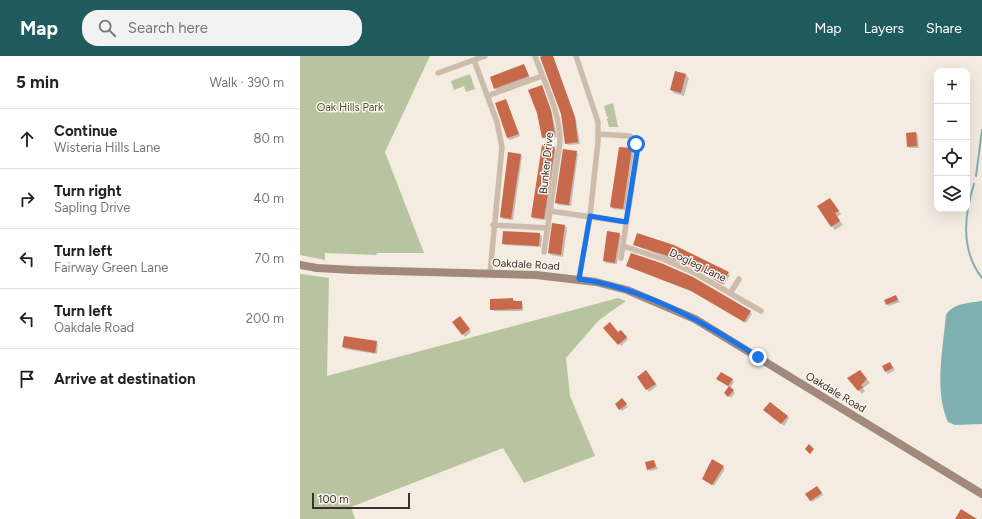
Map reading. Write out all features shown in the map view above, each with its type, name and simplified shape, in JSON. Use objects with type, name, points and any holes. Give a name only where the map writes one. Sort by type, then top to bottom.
[{"type":"main road","name":"Oakdale Road","points":[[300,265],[317,268],[353,270],[490,273],[579,279],[627,290],[695,320],[982,494]]},
{"type":"street","points":[[438,73],[485,56]]},
{"type":"street","name":"Bunker Drive","points":[[535,56],[557,115],[560,130],[560,142],[544,252]]},
{"type":"street","points":[[576,56],[594,106],[598,122],[590,216],[579,279]]},
{"type":"street","points":[[474,60],[497,122],[502,147],[490,273]]},
{"type":"street","points":[[487,96],[542,76]]},
{"type":"street","points":[[598,134],[630,136],[636,144],[637,152],[621,258]]},
{"type":"street","points":[[550,211],[626,222]]},
{"type":"street","points":[[494,225],[548,228]]},
{"type":"street","name":"Dogleg Lane","points":[[622,246],[664,259],[695,273],[731,292],[761,311]]},
{"type":"street","points":[[731,292],[739,279]]},
{"type":"green space","name":"Oak Hills Park","points":[[300,56],[430,56],[385,152],[424,253],[377,253],[376,255],[325,253],[325,260],[300,255]]},
{"type":"green space","points":[[470,74],[475,89],[466,92],[464,86],[454,90],[451,81]]},
{"type":"green space","points":[[613,103],[618,127],[609,127],[607,119],[609,117],[607,117],[604,106]]},
{"type":"green space","points":[[300,274],[329,278],[327,376],[618,298],[626,301],[599,320],[566,358],[570,396],[595,456],[524,483],[503,448],[351,507],[355,519],[300,519]]},
{"type":"water","points":[[982,301],[982,424],[955,425],[948,422],[941,397],[940,383],[946,315],[957,306]]},
{"type":"building","points":[[553,56],[575,117],[578,142],[565,144],[561,114],[540,57]]},
{"type":"building","points":[[524,64],[529,76],[494,89],[490,77]]},
{"type":"building","points":[[675,71],[686,74],[681,93],[670,90]]},
{"type":"building","points":[[542,85],[551,110],[555,135],[542,138],[537,113],[528,90]]},
{"type":"building","points":[[506,99],[519,134],[507,138],[495,103]]},
{"type":"building","points":[[916,132],[917,146],[907,147],[906,133]]},
{"type":"building","points":[[542,145],[555,147],[544,219],[531,217]]},
{"type":"building","points":[[619,147],[632,148],[623,209],[610,207]]},
{"type":"building","points":[[563,149],[577,151],[569,205],[555,203]]},
{"type":"building","points":[[508,152],[521,154],[511,219],[500,217]]},
{"type":"building","points":[[830,198],[839,211],[835,213],[840,221],[831,227],[817,206]]},
{"type":"building","points":[[552,223],[565,225],[561,255],[548,253]]},
{"type":"building","points":[[503,231],[540,233],[539,246],[502,244]]},
{"type":"building","points":[[607,231],[620,233],[615,263],[603,261]]},
{"type":"building","points":[[637,233],[674,245],[729,272],[722,284],[697,269],[665,255],[633,245]]},
{"type":"building","points":[[631,253],[661,263],[693,277],[751,311],[744,322],[691,291],[626,266]]},
{"type":"building","points":[[896,295],[898,300],[886,305],[884,300]]},
{"type":"building","points":[[513,298],[513,301],[522,301],[522,309],[490,310],[490,299]]},
{"type":"building","points":[[460,316],[470,329],[462,335],[452,322]]},
{"type":"building","points":[[610,322],[618,332],[621,330],[627,337],[618,345],[603,328]]},
{"type":"building","points":[[344,336],[377,341],[375,353],[342,347]]},
{"type":"building","points":[[890,362],[893,368],[885,372],[882,366]]},
{"type":"building","points":[[646,370],[656,384],[646,390],[637,377]]},
{"type":"building","points":[[860,370],[867,379],[861,385],[863,387],[858,391],[847,378]]},
{"type":"building","points":[[721,372],[733,379],[728,386],[716,379]]},
{"type":"building","points":[[729,386],[734,390],[728,397],[724,393]]},
{"type":"building","points":[[622,398],[627,404],[619,410],[615,404]]},
{"type":"building","points":[[770,402],[788,416],[781,424],[763,410]]},
{"type":"building","points":[[809,444],[814,449],[810,454],[805,449]]},
{"type":"building","points":[[712,459],[724,466],[712,485],[702,479]]},
{"type":"building","points":[[654,460],[656,467],[647,470],[645,462]]},
{"type":"building","points":[[817,486],[822,493],[810,501],[805,494]]},
{"type":"building","points":[[961,509],[977,519],[955,519]]},
{"type":"waterway","points":[[976,176],[982,130]]},
{"type":"waterway","points":[[974,184],[968,208],[966,232],[970,256],[982,278]]},
{"type":"route","points":[[636,144],[637,152],[626,222],[590,216],[579,279],[627,290],[671,308],[695,320],[758,357]]}]
